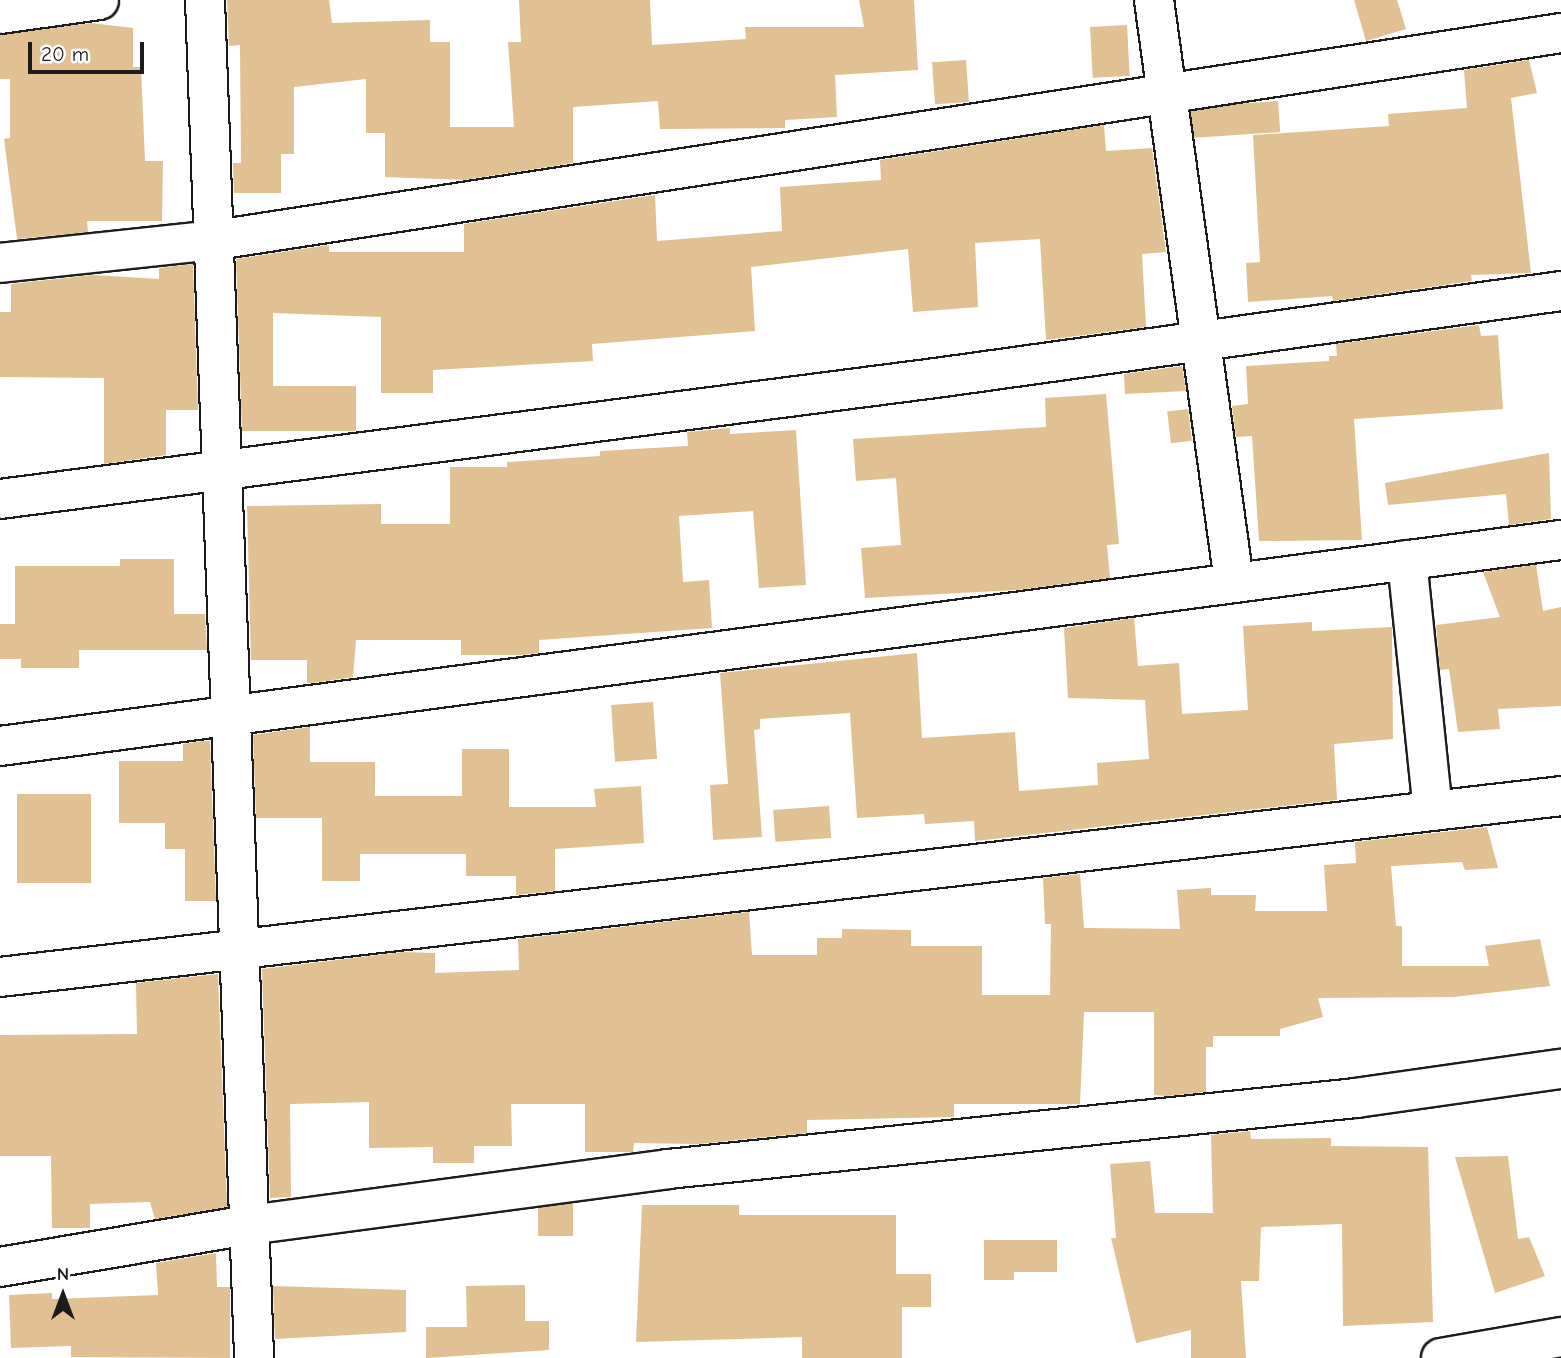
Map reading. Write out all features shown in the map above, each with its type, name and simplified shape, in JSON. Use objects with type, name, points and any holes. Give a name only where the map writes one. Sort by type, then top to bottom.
[{"type":"street","points":[[0,14],[99,0]]},
{"type":"street","points":[[205,0],[216,240],[230,716],[254,1358]]},
{"type":"street","points":[[1154,0],[1171,94],[1234,582]]},
{"type":"street","points":[[0,263],[216,240],[1561,33]]},
{"type":"street","points":[[0,499],[224,473],[1561,290]]},
{"type":"street","points":[[0,746],[1561,540]]},
{"type":"street","points":[[1407,560],[1433,811]]},
{"type":"street","points":[[0,977],[239,946],[1561,796]]},
{"type":"street","points":[[0,1267],[249,1225],[668,1169],[1356,1098],[1561,1069]]},
{"type":"street","points":[[1441,1358],[1561,1338]]},
{"type":"building","points":[[227,0],[329,0],[332,23],[430,20],[430,42],[450,42],[450,127],[514,127],[508,42],[521,42],[519,0],[650,0],[652,45],[746,39],[745,27],[864,27],[859,0],[914,0],[918,70],[835,75],[837,117],[785,120],[785,128],[660,129],[658,101],[573,107],[573,163],[464,180],[385,177],[385,133],[366,133],[366,79],[294,87],[294,154],[281,154],[281,193],[234,193],[233,163],[241,163],[240,45],[229,46]]},
{"type":"building","points":[[1354,0],[1397,0],[1406,29],[1366,41]]},
{"type":"building","points":[[91,23],[133,28],[133,67],[141,67],[145,161],[163,161],[162,221],[87,221],[88,232],[17,239],[4,139],[10,138],[10,79],[0,79],[0,35]]},
{"type":"building","points":[[1127,25],[1130,76],[1093,78],[1090,27]]},
{"type":"building","points":[[966,60],[969,102],[935,104],[932,62]]},
{"type":"building","points":[[1529,60],[1537,93],[1511,98],[1531,273],[1471,275],[1472,281],[1333,301],[1332,296],[1248,302],[1246,263],[1260,262],[1253,135],[1389,126],[1388,114],[1467,108],[1464,70]]},
{"type":"building","points":[[1278,101],[1280,132],[1192,138],[1190,107]]},
{"type":"building","points":[[1104,125],[1106,151],[1152,148],[1166,252],[1142,254],[1146,327],[1046,340],[1040,239],[975,243],[978,307],[913,312],[908,249],[751,267],[755,331],[592,344],[593,361],[433,370],[433,393],[381,393],[381,317],[273,313],[273,386],[356,386],[356,431],[242,431],[236,259],[329,245],[329,252],[464,252],[464,224],[655,195],[657,241],[782,231],[780,187],[881,180],[880,160]]},
{"type":"building","points":[[193,264],[198,410],[166,410],[166,455],[104,464],[104,378],[0,377],[0,312],[11,312],[11,284],[93,275],[159,279],[159,268]]},
{"type":"building","points":[[1479,325],[1481,336],[1498,335],[1503,409],[1354,419],[1362,540],[1259,541],[1252,436],[1236,437],[1232,406],[1248,404],[1246,366],[1329,361],[1329,356],[1337,356],[1336,344]]},
{"type":"building","points":[[1182,366],[1186,391],[1125,394],[1124,374]]},
{"type":"building","points":[[1106,394],[1119,544],[1107,545],[1110,578],[1016,590],[865,598],[861,548],[901,545],[896,478],[856,481],[853,439],[1046,427],[1045,398]]},
{"type":"building","points":[[1188,409],[1192,441],[1171,443],[1167,412]]},
{"type":"building","points":[[730,428],[730,434],[796,430],[806,585],[759,588],[753,511],[679,516],[683,582],[709,580],[712,628],[539,640],[539,653],[521,655],[461,655],[461,640],[356,640],[353,677],[313,683],[307,683],[307,660],[251,660],[247,506],[381,504],[381,524],[450,524],[450,467],[507,467],[507,462],[600,456],[600,451],[688,446],[687,432]]},
{"type":"building","points":[[1549,453],[1551,519],[1509,525],[1506,494],[1388,505],[1385,483]]},
{"type":"building","points":[[120,559],[174,559],[174,614],[205,614],[207,650],[79,650],[79,668],[21,668],[21,659],[0,659],[0,624],[15,624],[15,566],[120,566]]},
{"type":"building","points":[[1536,565],[1543,611],[1561,607],[1561,706],[1498,709],[1500,729],[1458,732],[1449,669],[1440,670],[1436,625],[1500,617],[1483,572]]},
{"type":"building","points":[[1134,618],[1138,666],[1179,663],[1182,714],[1248,710],[1243,626],[1312,622],[1312,631],[1392,627],[1393,739],[1334,744],[1337,800],[975,841],[974,821],[925,824],[924,814],[857,818],[850,713],[760,719],[760,729],[754,730],[762,837],[713,840],[710,785],[728,784],[720,673],[917,653],[922,738],[1015,732],[1019,791],[1098,785],[1097,763],[1149,759],[1145,700],[1068,698],[1064,628]]},
{"type":"building","points":[[653,702],[657,759],[615,762],[611,705]]},
{"type":"building","points":[[310,727],[310,762],[375,762],[375,796],[462,796],[462,749],[509,749],[509,807],[596,807],[594,789],[641,786],[644,843],[555,849],[555,891],[516,895],[516,876],[466,876],[466,854],[360,854],[360,881],[322,881],[322,818],[256,818],[253,735]]},
{"type":"building","points":[[210,741],[216,901],[185,901],[185,849],[165,849],[165,823],[119,823],[119,761],[183,761],[183,744]]},
{"type":"building","points":[[17,794],[91,794],[91,883],[17,883]]},
{"type":"building","points":[[829,806],[831,838],[775,842],[773,810]]},
{"type":"building","points":[[1487,827],[1498,868],[1465,870],[1462,862],[1391,866],[1396,926],[1402,926],[1402,966],[1489,966],[1485,946],[1540,939],[1550,986],[1453,997],[1318,998],[1323,1017],[1280,1029],[1280,1036],[1213,1036],[1213,1047],[1206,1047],[1206,1092],[1154,1095],[1154,1012],[1084,1012],[1080,1104],[954,1104],[954,1117],[807,1120],[807,1133],[698,1144],[634,1143],[633,1152],[585,1152],[585,1104],[511,1104],[512,1146],[474,1146],[474,1163],[433,1163],[433,1147],[369,1148],[369,1102],[290,1104],[291,1197],[270,1198],[262,969],[403,952],[435,953],[435,973],[519,970],[518,939],[749,912],[752,955],[817,955],[817,938],[842,938],[842,929],[911,930],[911,946],[982,946],[982,995],[1050,995],[1051,924],[1045,924],[1043,878],[1080,874],[1084,928],[1180,929],[1177,890],[1211,888],[1211,895],[1256,895],[1255,911],[1327,911],[1324,865],[1356,863],[1355,842]]},
{"type":"building","points":[[218,974],[227,1207],[155,1219],[150,1202],[90,1204],[90,1228],[52,1228],[51,1156],[0,1156],[0,1035],[137,1034],[136,983]]},
{"type":"building","points":[[1250,1131],[1251,1139],[1331,1138],[1331,1146],[1428,1147],[1433,1322],[1343,1326],[1342,1224],[1261,1227],[1259,1281],[1241,1281],[1246,1358],[1191,1358],[1191,1330],[1136,1343],[1111,1238],[1116,1238],[1110,1164],[1150,1161],[1155,1213],[1213,1213],[1211,1135]]},
{"type":"building","points":[[1508,1156],[1518,1239],[1529,1237],[1545,1276],[1495,1293],[1455,1157]]},
{"type":"building","points":[[538,1204],[573,1204],[573,1236],[538,1236]]},
{"type":"building","points":[[642,1205],[739,1205],[739,1215],[896,1215],[896,1274],[931,1274],[931,1307],[902,1307],[902,1358],[802,1358],[802,1337],[636,1342]]},
{"type":"building","points":[[984,1240],[1057,1240],[1057,1272],[1014,1272],[1014,1280],[984,1280]]},
{"type":"building","points":[[216,1253],[217,1287],[230,1287],[230,1358],[71,1357],[71,1346],[11,1348],[9,1295],[52,1293],[52,1299],[158,1295],[156,1263]]},
{"type":"building","points":[[525,1285],[525,1321],[549,1321],[549,1350],[426,1358],[426,1327],[467,1327],[466,1286]]},
{"type":"building","points":[[273,1286],[406,1290],[406,1332],[275,1339]]}]
